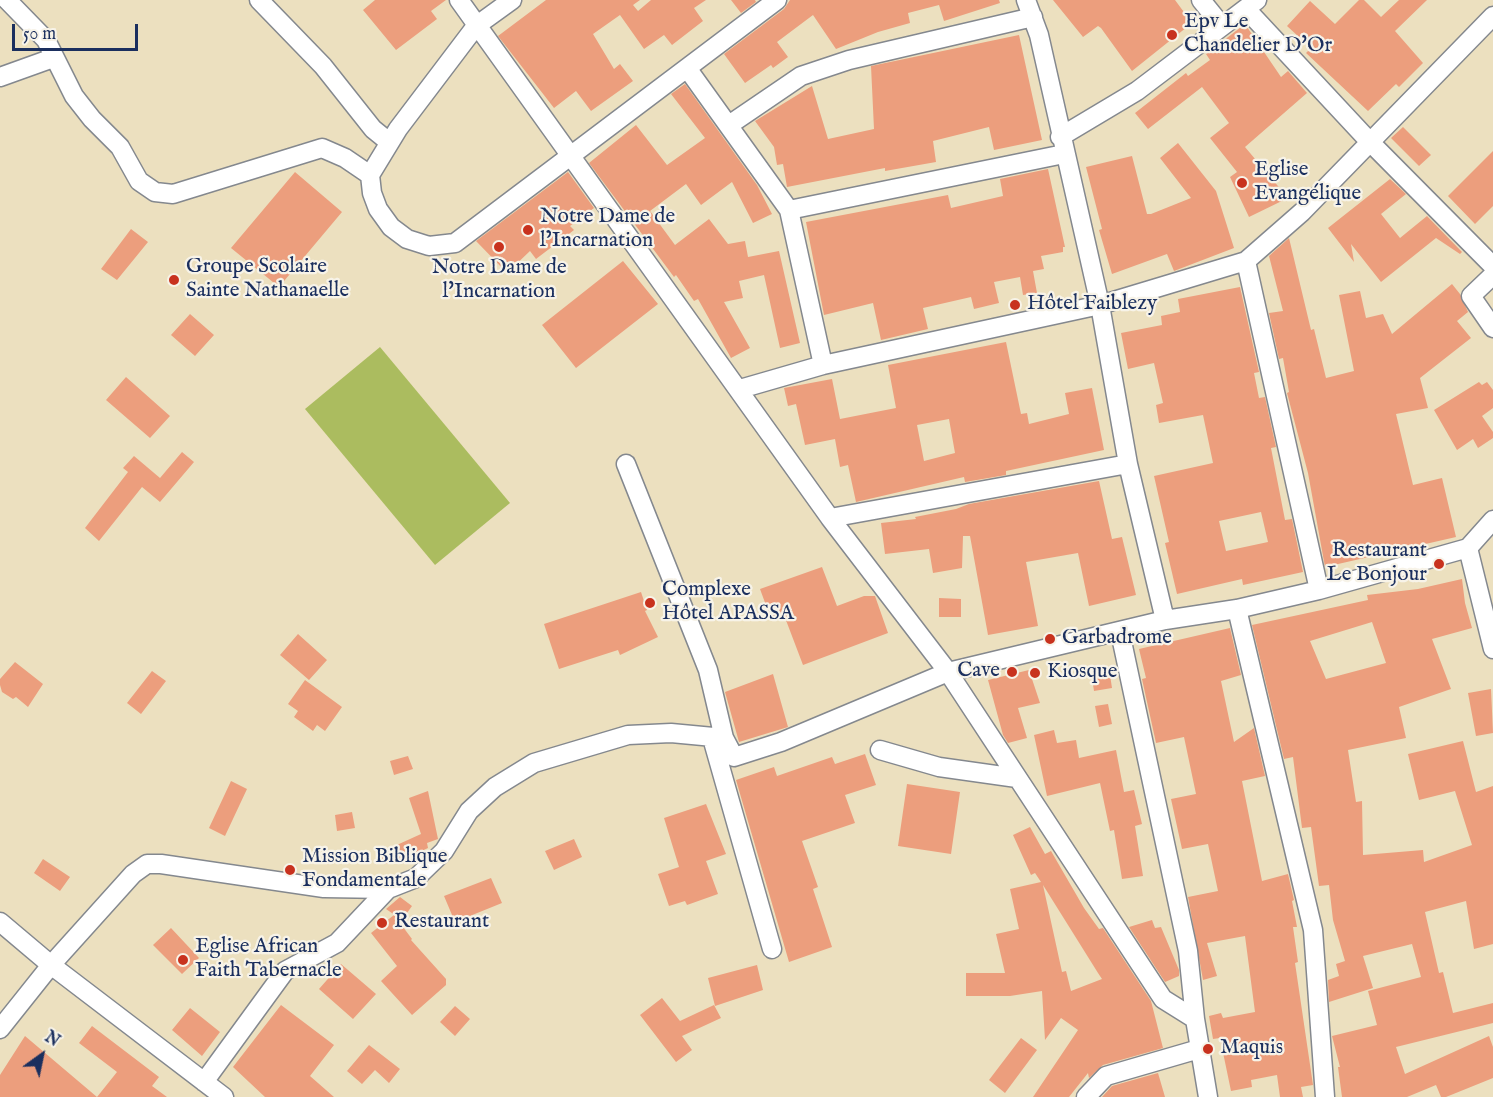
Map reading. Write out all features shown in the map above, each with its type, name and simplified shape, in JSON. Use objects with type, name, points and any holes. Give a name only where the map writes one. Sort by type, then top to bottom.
[{"type":"street","points":[[7,0],[46,40],[74,96],[120,147],[139,181],[155,192],[173,194],[322,148],[345,158],[370,175]]},
{"type":"street","points":[[259,0],[322,66],[374,129],[389,142]]},
{"type":"street","points":[[459,0],[740,389],[830,518],[948,672],[1163,999],[1195,1019]]},
{"type":"street","points":[[512,0],[476,26],[389,142],[370,175],[372,193],[378,209],[391,227],[407,239],[429,246],[455,243],[777,0]]},
{"type":"street","points":[[1201,0],[1222,26]]},
{"type":"street","points":[[789,210],[1062,146],[1252,4],[1369,141],[1493,266]]},
{"type":"street","points":[[729,125],[782,87],[817,71],[1030,8],[1100,305],[1128,464],[1165,620]]},
{"type":"street","points":[[740,389],[823,365],[1100,305],[1246,261],[1302,213],[1369,141],[1489,28]]},
{"type":"street","points":[[0,77],[53,58]]},
{"type":"street","points":[[687,68],[789,210],[823,365]]},
{"type":"street","points":[[1246,261],[1319,590]]},
{"type":"street","points":[[1493,275],[1471,296],[1493,328]]},
{"type":"street","points":[[626,464],[708,670],[718,738],[772,949]]},
{"type":"street","points":[[830,518],[1128,464]]},
{"type":"street","points":[[0,1029],[51,965],[133,874],[147,864],[161,864],[324,888],[388,889],[416,878],[444,851],[469,811],[495,787],[534,763],[628,735],[671,732],[718,738],[734,757],[781,742],[948,672],[1165,620],[1237,609],[1319,590],[1468,548],[1493,520]]},
{"type":"street","points":[[1468,548],[1493,649]]},
{"type":"street","points":[[1237,609],[1313,930],[1325,1097]]},
{"type":"street","points":[[1120,632],[1188,951],[1199,1049],[1208,1097]]},
{"type":"street","points":[[880,750],[939,767],[1017,778]]},
{"type":"street","points":[[204,1082],[285,971],[337,943],[388,889]]},
{"type":"street","points":[[0,922],[51,965],[224,1097]]},
{"type":"street","points":[[1086,1097],[1106,1076],[1199,1049]]},
{"type":"green space","points":[[380,347],[510,503],[435,565],[305,409]]},
{"type":"building","points":[[375,0],[446,0],[431,11],[437,19],[396,50],[363,10]]},
{"type":"building","points":[[546,0],[640,0],[633,5],[638,11],[651,0],[706,0],[694,8],[703,21],[672,45],[664,35],[644,49],[620,15],[593,34],[614,69],[620,64],[633,81],[591,111],[576,91],[554,108],[498,36]]},
{"type":"building","points":[[731,0],[755,0],[756,2],[741,13]]},
{"type":"building","points":[[790,0],[999,0],[1000,3],[944,21],[939,5],[908,13],[910,23],[878,32],[836,49],[813,15],[777,42],[788,57],[773,68],[771,65],[745,83],[724,54],[784,9]]},
{"type":"building","points":[[1053,0],[1175,0],[1192,23],[1132,71],[1101,28],[1098,26],[1083,37]]},
{"type":"building","points":[[1359,0],[1364,0],[1381,17],[1399,0],[1427,0],[1395,31],[1423,63],[1399,87],[1396,84],[1368,111],[1306,53],[1311,48],[1287,26],[1310,1],[1335,24]]},
{"type":"building","points":[[1245,24],[1281,77],[1288,71],[1307,93],[1245,147],[1288,198],[1249,217],[1230,177],[1237,172],[1210,138],[1229,123],[1202,87],[1148,129],[1135,113],[1186,73],[1188,76],[1210,60],[1206,54]]},
{"type":"building","points":[[1019,35],[1042,140],[994,150],[989,127],[933,141],[936,162],[885,171],[885,168],[787,187],[783,164],[777,165],[774,147],[755,121],[812,86],[828,139],[874,129],[871,66]]},
{"type":"building","points":[[685,84],[757,185],[772,214],[753,223],[732,182],[701,205],[686,184],[650,211],[675,245],[709,219],[728,244],[745,241],[748,257],[779,251],[800,343],[780,348],[764,275],[739,281],[743,298],[724,302],[750,348],[731,358],[698,299],[694,301],[676,275],[674,277],[589,163],[636,125],[667,165],[705,138],[671,94]]},
{"type":"building","points":[[1403,127],[1431,155],[1419,166],[1391,138]]},
{"type":"building","points":[[1178,143],[1216,191],[1234,248],[1174,271],[1167,254],[1112,274],[1099,230],[1102,229],[1086,167],[1132,156],[1147,214],[1151,214],[1191,198],[1160,158]]},
{"type":"building","points":[[1493,151],[1493,206],[1475,224],[1448,196]]},
{"type":"building","points":[[1048,169],[1065,247],[1063,247],[1063,252],[1041,256],[1044,269],[1033,271],[1037,293],[1023,295],[1020,277],[994,282],[999,303],[974,309],[971,297],[923,308],[928,329],[881,340],[873,303],[824,315],[806,222],[948,195],[951,208],[1003,196],[1000,179]]},
{"type":"building","points":[[295,172],[342,212],[279,287],[231,248]]},
{"type":"building","points":[[568,172],[594,208],[570,226],[574,230],[536,259],[530,251],[507,273],[476,241]]},
{"type":"building","points":[[1390,179],[1406,194],[1381,214],[1400,238],[1427,216],[1462,252],[1460,254],[1436,238],[1381,282],[1351,244],[1354,262],[1328,228]]},
{"type":"building","points":[[131,229],[148,242],[117,280],[101,269]]},
{"type":"building","points":[[1289,238],[1311,330],[1314,329],[1326,378],[1354,371],[1339,295],[1360,291],[1366,318],[1383,314],[1392,334],[1452,284],[1460,294],[1468,312],[1457,321],[1471,338],[1420,378],[1428,408],[1396,414],[1413,485],[1442,478],[1456,537],[1325,567],[1308,473],[1287,393],[1289,392],[1283,358],[1279,359],[1269,313],[1283,311],[1269,256]]},
{"type":"building","points":[[623,261],[658,304],[576,368],[542,325]]},
{"type":"building","points":[[1240,287],[1259,372],[1254,373],[1259,398],[1265,397],[1276,447],[1271,448],[1285,520],[1292,519],[1303,572],[1243,585],[1242,579],[1177,594],[1165,543],[1169,542],[1154,476],[1213,463],[1203,415],[1159,423],[1156,405],[1163,403],[1154,363],[1128,369],[1121,333],[1162,325],[1161,316],[1180,312],[1178,299]],"holes":[[[1261,512],[1268,542],[1226,551],[1219,521]]]},
{"type":"building","points":[[190,314],[214,335],[195,356],[171,335]]},
{"type":"building","points":[[1006,342],[1021,414],[1027,413],[1029,424],[1069,414],[1065,393],[1092,388],[1104,450],[1006,471],[1006,475],[965,482],[964,477],[856,502],[848,465],[840,467],[835,439],[805,445],[796,404],[788,406],[784,388],[832,379],[840,419],[896,408],[888,365]],"holes":[[[949,419],[955,453],[924,461],[917,425]]]},
{"type":"building","points":[[126,377],[170,416],[150,438],[106,400]]},
{"type":"building","points":[[1479,382],[1482,385],[1487,382],[1493,390],[1493,408],[1482,416],[1493,432],[1493,438],[1478,448],[1473,439],[1457,450],[1434,410]]},
{"type":"building","points":[[182,452],[194,462],[160,502],[142,487],[99,541],[85,528],[128,472],[123,468],[134,456],[160,478]]},
{"type":"building","points":[[1099,481],[1112,539],[1122,537],[1136,595],[1089,606],[1078,553],[1026,562],[1038,626],[988,635],[970,536],[963,536],[962,568],[933,573],[929,549],[885,554],[881,523],[916,519],[915,517],[956,509],[969,504]]},
{"type":"building","points":[[822,567],[837,606],[864,596],[875,596],[888,633],[803,665],[784,615],[771,619],[760,589]]},
{"type":"building","points":[[1462,579],[1465,603],[1472,628],[1432,639],[1451,689],[1399,707],[1406,738],[1348,750],[1356,802],[1362,801],[1363,855],[1423,850],[1424,862],[1472,845],[1455,791],[1419,800],[1408,754],[1463,741],[1476,792],[1493,786],[1493,944],[1474,949],[1466,901],[1425,912],[1439,973],[1443,972],[1453,1013],[1493,1003],[1493,1023],[1396,1047],[1405,1074],[1489,1036],[1493,1047],[1493,1078],[1446,1097],[1441,1097],[1436,1085],[1407,1097],[1342,1097],[1338,1067],[1340,1067],[1332,1036],[1377,1025],[1368,991],[1421,977],[1412,944],[1363,956],[1373,988],[1329,1002],[1328,980],[1339,976],[1336,964],[1345,961],[1333,920],[1329,885],[1319,886],[1311,827],[1302,828],[1293,757],[1284,759],[1252,625],[1368,600],[1367,595],[1418,589]],"holes":[[[1372,622],[1386,663],[1326,679],[1310,641]]]},
{"type":"building","points":[[641,592],[647,610],[645,611],[658,637],[620,655],[618,650],[559,669],[544,624]]},
{"type":"building","points":[[939,598],[961,599],[961,617],[939,617]]},
{"type":"building","points":[[1230,628],[1241,675],[1221,681],[1234,742],[1254,728],[1265,776],[1242,781],[1262,881],[1288,874],[1294,900],[1292,901],[1297,927],[1293,927],[1298,962],[1295,963],[1313,1085],[1301,1087],[1303,1097],[1280,1097],[1277,1075],[1251,1080],[1252,1087],[1231,1091],[1220,1038],[1213,1039],[1209,1016],[1221,1013],[1223,1018],[1255,1012],[1245,936],[1207,943],[1217,976],[1203,980],[1188,897],[1218,891],[1208,844],[1182,849],[1171,799],[1196,794],[1184,737],[1156,743],[1142,679],[1146,678],[1139,649]]},
{"type":"building","points":[[298,634],[327,660],[309,680],[280,655]]},
{"type":"building","points":[[15,662],[43,684],[28,707],[16,697],[13,699],[2,692],[0,679]]},
{"type":"building","points":[[1029,670],[1040,703],[1018,708],[1027,738],[1008,743],[1003,735],[988,680]]},
{"type":"building","points":[[152,671],[166,681],[141,714],[127,703]]},
{"type":"building","points":[[773,674],[788,727],[739,742],[725,692]]},
{"type":"building","points":[[1110,675],[1112,688],[1094,691],[1092,678]]},
{"type":"building","points":[[305,680],[342,707],[325,731],[317,725],[313,731],[294,717],[298,711],[288,704]]},
{"type":"building","points":[[1491,689],[1493,733],[1476,736],[1468,693]]},
{"type":"building","points":[[1108,704],[1112,724],[1099,727],[1095,706]]},
{"type":"building","points":[[1054,730],[1057,743],[1076,740],[1079,758],[1116,750],[1124,792],[1134,790],[1142,824],[1135,826],[1143,876],[1122,879],[1114,830],[1110,831],[1100,783],[1047,796],[1034,735]]},
{"type":"building","points":[[865,754],[876,785],[845,795],[855,823],[802,841],[818,887],[813,889],[832,947],[789,962],[736,780],[774,767],[777,776],[832,757],[835,764]]},
{"type":"building","points":[[408,756],[413,769],[394,775],[390,761]]},
{"type":"building","points":[[231,781],[247,789],[225,836],[209,828]]},
{"type":"building","points":[[907,784],[960,792],[951,854],[898,846]]},
{"type":"building","points":[[428,791],[438,839],[427,843],[428,848],[398,862],[382,864],[377,854],[421,834],[409,798]]},
{"type":"building","points":[[706,804],[726,854],[706,861],[718,894],[687,905],[685,901],[669,906],[658,874],[679,867],[664,818]]},
{"type":"building","points":[[352,812],[355,828],[337,831],[335,815]]},
{"type":"building","points":[[1030,827],[1045,854],[1051,851],[1084,908],[1099,929],[1103,928],[1151,1001],[1163,1048],[1103,1065],[1089,1078],[1088,1073],[1069,1097],[1033,1097],[1078,1030],[1061,1018],[1045,1040],[1042,991],[1010,996],[966,996],[966,973],[1005,973],[996,934],[1019,929],[1010,889],[1041,882],[1035,873],[1031,875],[1013,835]],"holes":[[[1043,885],[1102,979],[1071,991],[1066,971],[1062,972]]]},
{"type":"building","points":[[574,839],[582,857],[554,870],[545,851]]},
{"type":"building","points":[[43,859],[70,877],[60,891],[34,873]]},
{"type":"building","points":[[491,878],[502,903],[455,922],[444,896]]},
{"type":"building","points":[[400,897],[412,906],[402,920],[386,909]]},
{"type":"building","points":[[394,915],[411,940],[446,979],[446,985],[412,1015],[381,981],[397,966],[371,933]]},
{"type":"building","points":[[1152,920],[1155,928],[1161,927],[1179,970],[1179,976],[1165,982],[1129,927]]},
{"type":"building","points":[[171,928],[199,958],[182,974],[153,945]]},
{"type":"building","points":[[341,964],[376,994],[353,1019],[319,989]]},
{"type":"building","points":[[757,965],[763,990],[715,1006],[708,978]]},
{"type":"building","points":[[662,998],[680,1021],[714,1005],[721,1018],[682,1036],[692,1050],[676,1062],[640,1015]]},
{"type":"building","points":[[281,1005],[334,1045],[310,1076],[334,1097],[265,1097],[233,1067]]},
{"type":"building","points":[[455,1006],[470,1019],[455,1036],[440,1022]]},
{"type":"building","points":[[190,1008],[220,1032],[202,1056],[172,1030]]},
{"type":"building","points":[[92,1026],[159,1077],[152,1086],[167,1097],[97,1097],[117,1072],[79,1043]]},
{"type":"building","points":[[25,1036],[97,1097],[0,1097],[0,1075]]},
{"type":"building","points":[[1021,1038],[1037,1050],[1005,1093],[989,1080]]},
{"type":"building","points":[[369,1045],[400,1069],[389,1083],[375,1070],[362,1084],[347,1071]]},
{"type":"building","points":[[1158,1073],[1165,1097],[1102,1097],[1112,1086]]},
{"type":"place","name":"Epv Le Chandelier D'Or","points":[[1172,35]]},
{"type":"place","name":"Eglise Evangélique","points":[[1242,183]]},
{"type":"place","name":"Notre Dame de l’Incarnation","points":[[528,230]]},
{"type":"place","name":"Notre Dame de l'Incarnation","points":[[499,247]]},
{"type":"place","name":"Groupe Scolaire Sainte Nathanaelle","points":[[174,280]]},
{"type":"place","name":"Hôtel Faiblezy","points":[[1015,305]]},
{"type":"place","name":"Restaurant Le Bonjour","points":[[1439,564]]},
{"type":"place","name":"Complexe Hôtel APASSA","points":[[650,603]]},
{"type":"place","name":"Garbadrome","points":[[1050,639]]},
{"type":"place","name":"Cave","points":[[1012,672]]},
{"type":"place","name":"Kiosque","points":[[1035,673]]},
{"type":"place","name":"Mission Biblique Fondamentale","points":[[290,870]]},
{"type":"place","name":"Restaurant","points":[[382,923]]},
{"type":"place","name":"Eglise African Faith Tabernacle","points":[[183,960]]},
{"type":"place","name":"Maquis","points":[[1208,1049]]}]
